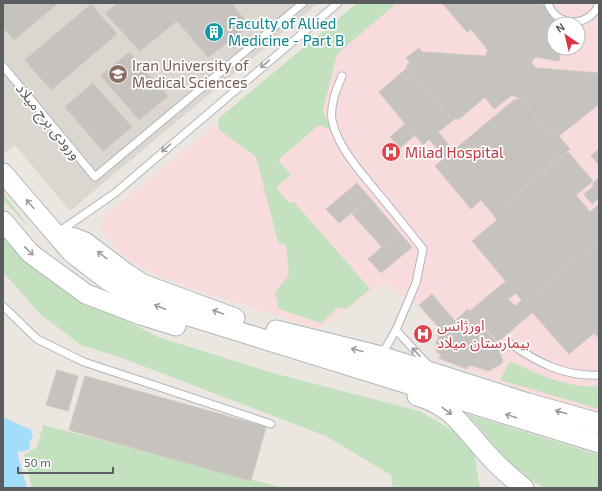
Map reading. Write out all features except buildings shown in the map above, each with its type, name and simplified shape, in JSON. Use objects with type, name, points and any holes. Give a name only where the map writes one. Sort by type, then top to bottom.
[{"type":"main road","points":[[3,172],[72,253],[107,280],[143,300],[166,310],[440,392],[595,443]]},
{"type":"main road","points":[[3,222],[30,253],[86,294],[141,315],[424,398],[437,404],[458,421],[491,459],[524,488]]},
{"type":"main road","points":[[56,234],[85,242],[143,284],[195,304],[263,327],[381,356],[528,403],[599,423]]},
{"type":"main road","points":[[491,459],[503,488]]},
{"type":"lane","name":"ورودی برج میلاد","points":[[3,66],[95,177],[303,3]]},
{"type":"lane","points":[[56,234],[115,193],[338,3]]},
{"type":"lane","points":[[548,3],[552,12],[558,18],[566,22],[575,23],[584,20],[591,15],[599,3]]},
{"type":"lane","points":[[342,76],[335,93],[332,106],[332,119],[335,130],[347,154],[423,249],[416,283],[396,330],[381,356]]},
{"type":"lane","points":[[3,306],[37,339],[84,362],[271,424]]},
{"type":"lane","points":[[396,330],[436,373]]},
{"type":"lane","points":[[511,344],[526,355],[558,370],[586,376],[599,375]]},
{"type":"shaded area","name":"Iran University of Medical Sciences","points":[[3,3],[318,3],[70,211],[15,145],[3,155]]},
{"type":"shaded area","name":"Milad Hospital","points":[[360,3],[599,3],[599,416],[438,360],[433,349],[439,332],[417,305],[384,283],[318,329],[184,286],[154,274],[122,256],[101,230],[100,225],[103,217],[264,86]]},
{"type":"green space","points":[[357,3],[397,3],[337,54],[323,110],[331,130],[319,125],[278,160],[291,175],[276,187],[288,202],[294,202],[370,289],[346,309],[338,307],[321,323],[279,309],[275,293],[289,274],[286,245],[278,242],[256,157],[219,130],[218,119]]},
{"type":"green space","points":[[3,193],[30,228],[3,200]]},
{"type":"green space","points":[[3,237],[20,257],[75,294],[158,337],[273,373],[419,411],[461,435],[474,452],[480,488],[393,488],[391,475],[326,436],[122,358],[81,345],[40,314],[3,272]]},
{"type":"green space","points":[[510,361],[553,380],[576,385],[599,386],[599,409],[500,380]]},
{"type":"green space","points":[[467,414],[599,455],[599,488],[545,488],[522,473],[512,464]]},
{"type":"green space","points":[[43,425],[285,488],[32,488],[24,455],[37,447]]},
{"type":"water","points":[[3,417],[31,430],[33,437],[30,441],[29,450],[17,452],[27,488],[3,488]]},
{"type":"place","name":"Faculty of Allied Medicine - Part B","points":[[214,32]]},
{"type":"place","name":"Iran University of Medical Sciences","points":[[118,74]]},
{"type":"place","name":"Milad Hospital","points":[[391,152]]},
{"type":"place","name":"اورژانس بیمارستان میلاد","points":[[423,334]]}]
